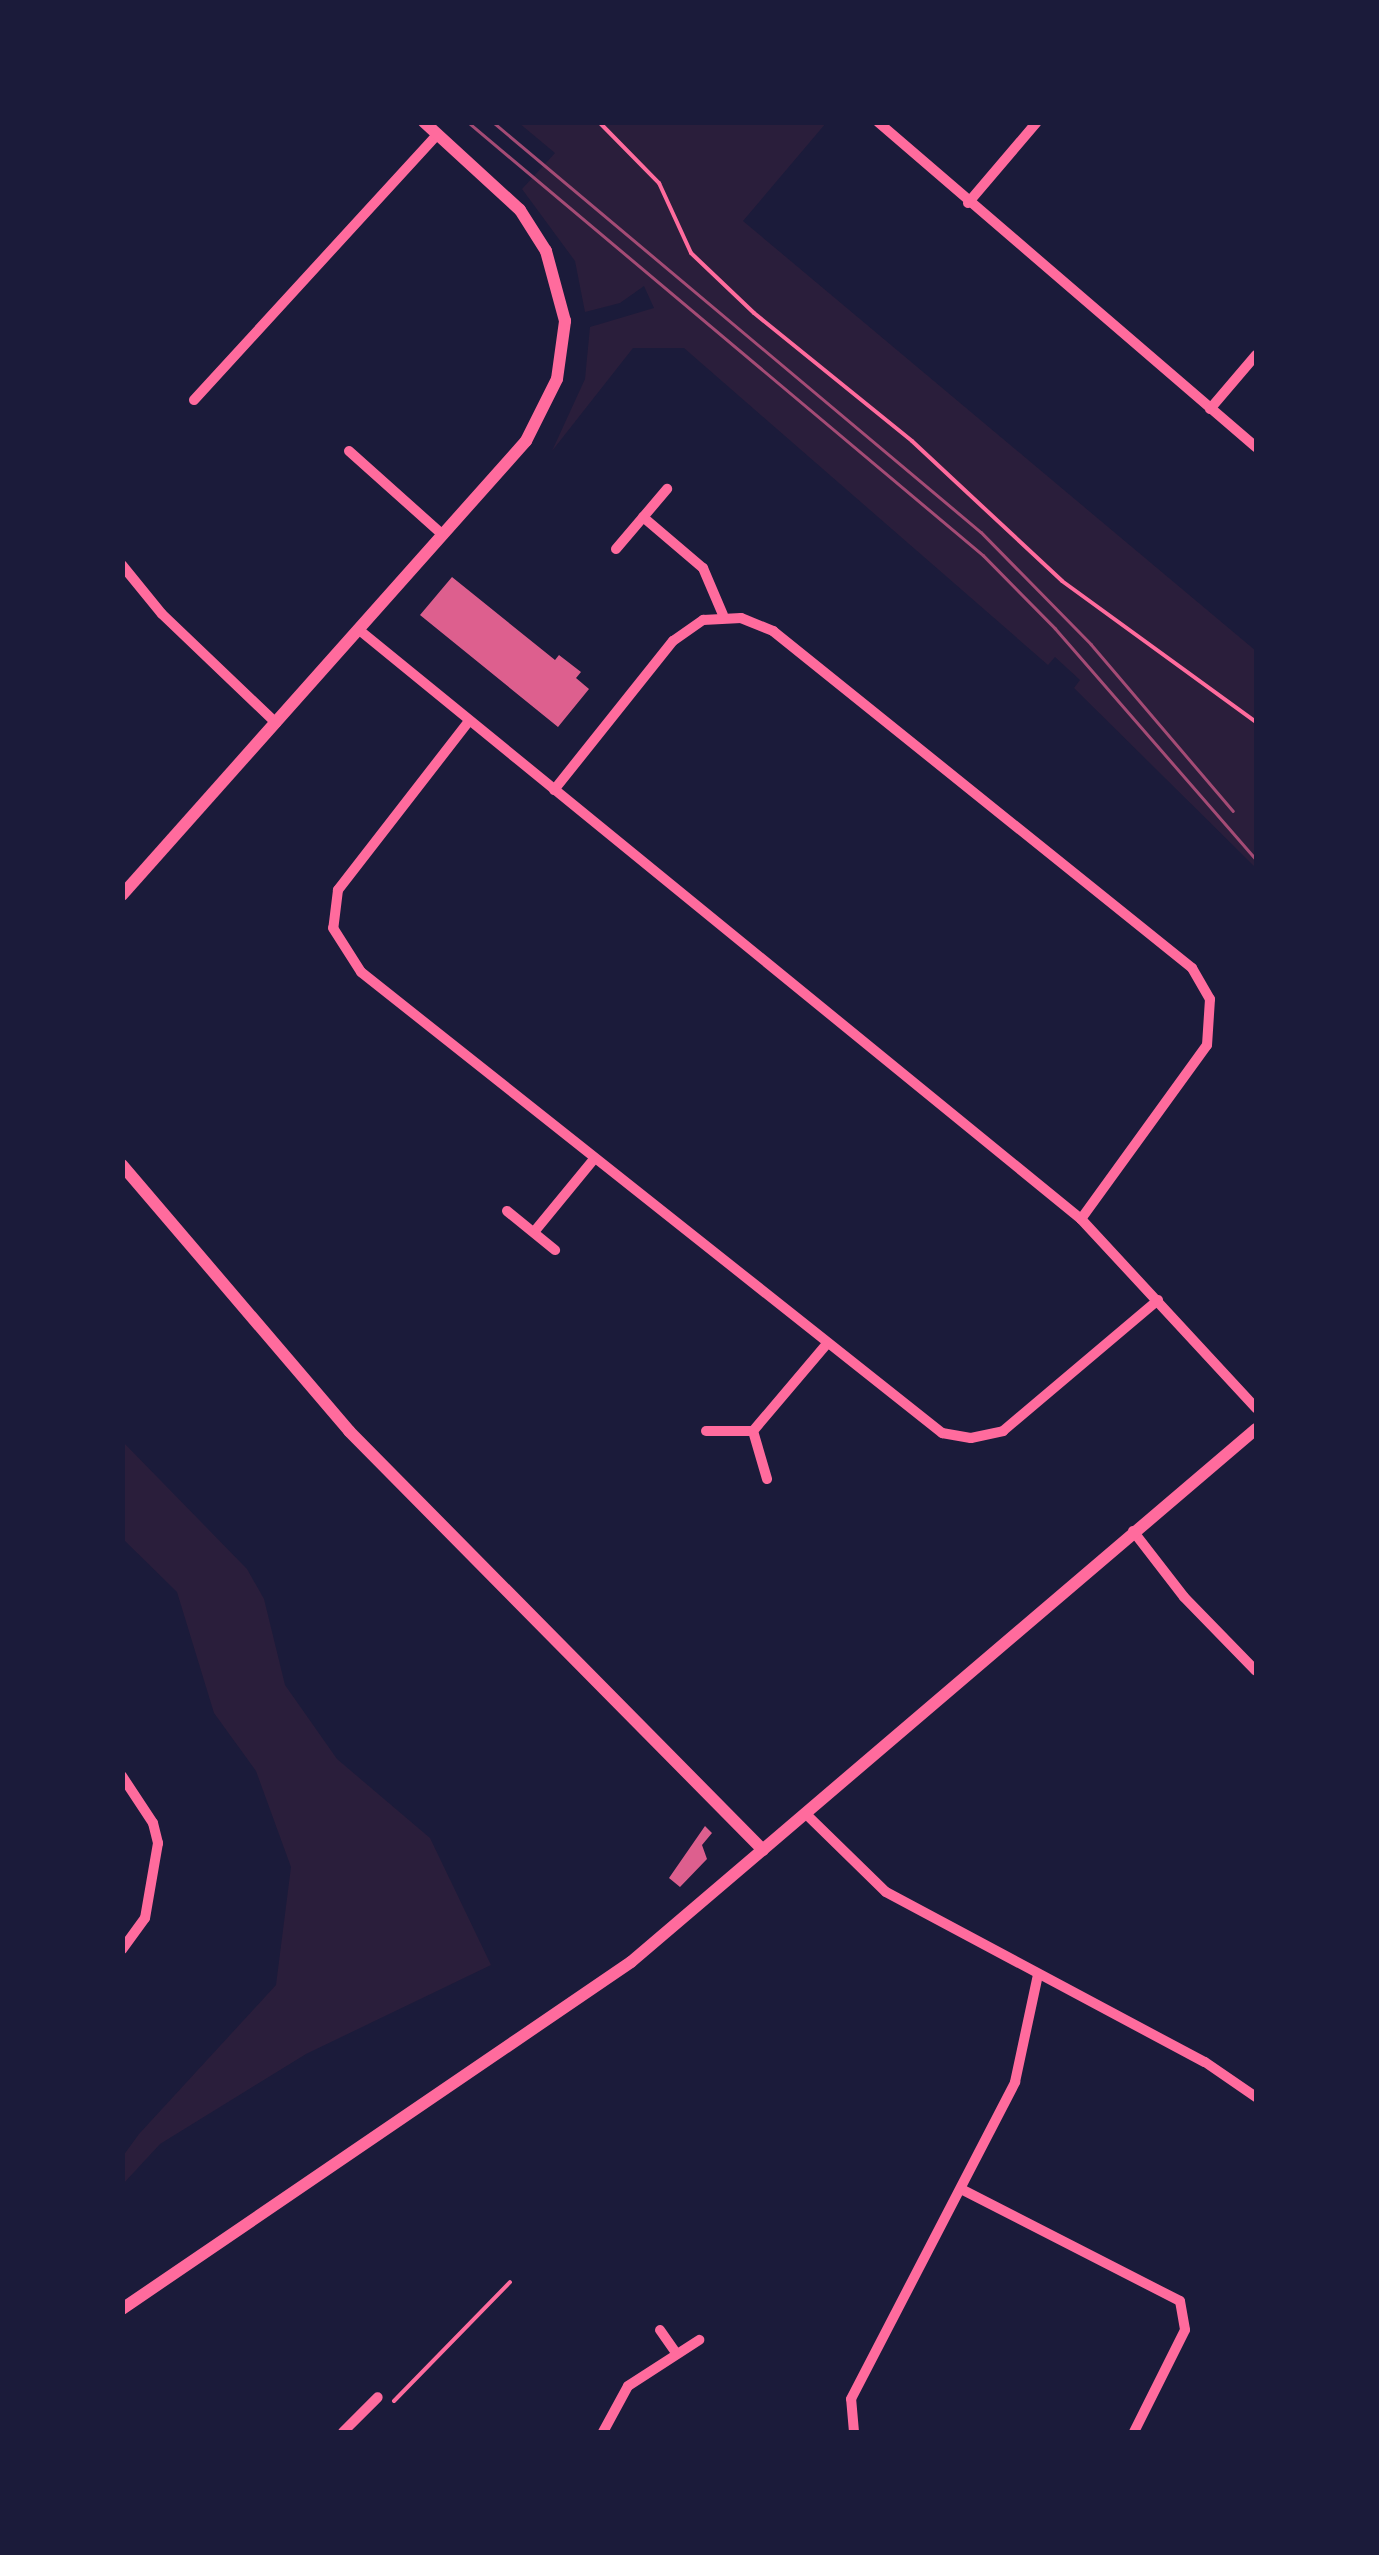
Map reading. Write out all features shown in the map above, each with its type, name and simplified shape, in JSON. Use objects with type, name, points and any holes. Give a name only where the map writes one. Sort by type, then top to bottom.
[{"type":"street","points":[[122,895],[443,535],[542,416],[557,379],[565,321],[554,272],[532,226],[424,122]]},
{"type":"street","points":[[878,122],[1256,447]]},
{"type":"street","points":[[968,202],[1038,122]]},
{"type":"street","points":[[194,400],[437,134]]},
{"type":"street","points":[[1210,409],[1256,355]]},
{"type":"street","points":[[349,451],[443,535]]},
{"type":"street","points":[[616,548],[667,489]]},
{"type":"street","points":[[643,517],[703,568],[723,615]]},
{"type":"street","points":[[122,565],[162,614],[276,722]]},
{"type":"street","points":[[554,790],[673,642],[703,620],[723,615],[772,631],[1202,980],[1212,1012],[1207,1046],[1081,1218]]},
{"type":"street","points":[[358,630],[1081,1218],[1256,1408]]},
{"type":"street","points":[[469,722],[343,880],[332,928],[361,972],[930,1428],[957,1437],[989,1436],[1016,1423],[1158,1300]]},
{"type":"street","points":[[534,1232],[594,1159]]},
{"type":"street","points":[[122,1165],[349,1431],[763,1850]]},
{"type":"street","points":[[507,1210],[555,1250]]},
{"type":"street","points":[[706,1431],[753,1431],[826,1345]]},
{"type":"street","points":[[122,2309],[561,2015],[807,1815],[1256,1429]]},
{"type":"street","points":[[753,1431],[767,1478]]},
{"type":"street","points":[[1133,1531],[1184,1597],[1256,1670]]},
{"type":"street","points":[[122,1776],[153,1823],[158,1843],[145,1918],[122,1950]]},
{"type":"street","points":[[807,1815],[886,1892],[1205,2062],[1256,2097]]},
{"type":"street","points":[[854,2432],[851,2398],[1015,2082],[1038,1974]]},
{"type":"street","points":[[961,2189],[1180,2300],[1184,2330],[1134,2432]]},
{"type":"street","points":[[660,2330],[677,2354]]},
{"type":"street","points":[[603,2432],[620,2394],[699,2340]]},
{"type":"street","points":[[343,2432],[378,2397]]},
{"type":"path","points":[[599,122],[658,183],[691,253],[754,312],[912,441],[1062,581],[1256,722]]},
{"type":"path","points":[[378,2397],[388,2408],[510,2282]]},
{"type":"shaded area","points":[[519,123],[826,123],[743,221],[1256,651],[1256,868],[1074,688],[1080,680],[1055,657],[1048,665],[684,348],[633,348],[552,451],[585,379],[590,327],[654,308],[644,286],[620,303],[585,312],[575,261],[522,189],[555,153]]},
{"type":"shaded area","points":[[123,1442],[247,1569],[264,1599],[285,1685],[337,1759],[430,1838],[491,1965],[306,2054],[160,2144],[123,2184],[123,2156],[139,2134],[276,1985],[291,1867],[256,1771],[214,1713],[177,1592],[123,1539]]},
{"type":"building","points":[[452,577],[555,660],[559,655],[581,672],[576,678],[589,689],[558,727],[420,615]]},
{"type":"building","points":[[705,1826],[712,1833],[702,1845],[707,1859],[680,1887],[669,1878]]},
{"type":"tram line","points":[[468,122],[983,555],[1055,628],[1256,859]]},
{"type":"tram line","points":[[493,122],[981,532],[1091,644],[1233,811]]}]
